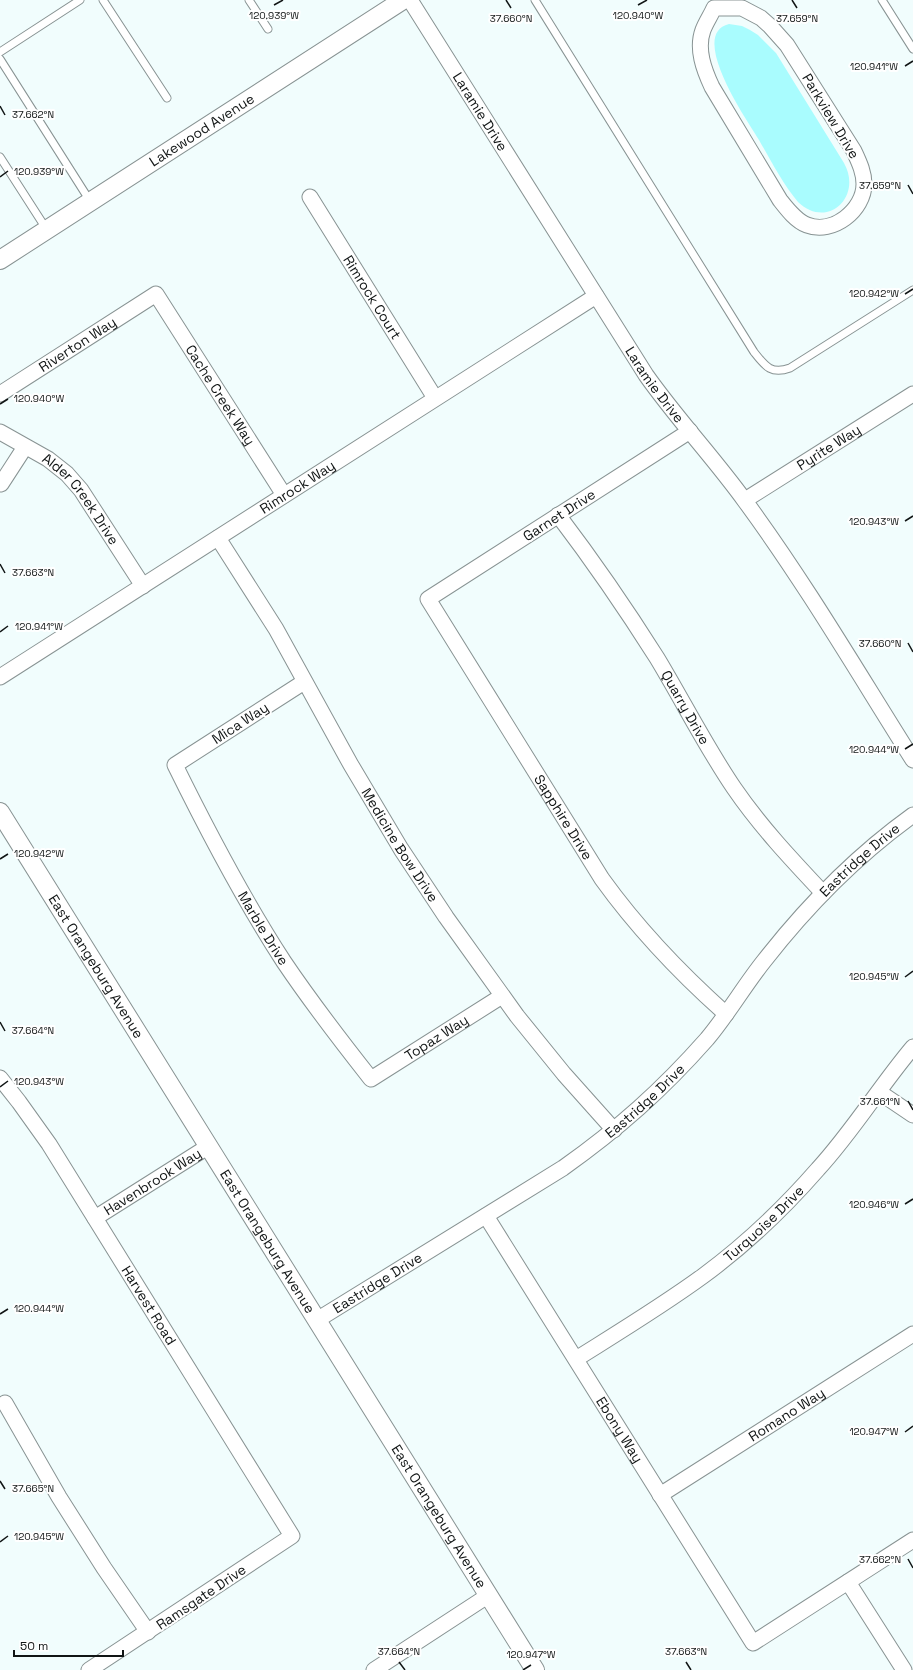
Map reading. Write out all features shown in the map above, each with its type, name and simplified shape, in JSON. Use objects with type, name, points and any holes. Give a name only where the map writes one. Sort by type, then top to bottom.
[{"type":"street","name":"Lakewood Avenue","points":[[0,260],[403,0]]},
{"type":"street","name":"Laramie Drive","points":[[410,0],[646,375],[662,398],[745,500],[788,562],[913,760]]},
{"type":"street","name":"Parkview Drive","points":[[712,4],[742,8],[762,18],[770,26],[787,46],[854,151],[862,169],[864,184],[862,195],[854,211],[846,218],[827,226],[817,227],[807,225],[789,211],[780,200],[706,75],[702,62],[701,42],[712,4]]},
{"type":"street","name":"Rimrock Court","points":[[310,197],[435,398]]},
{"type":"street","name":"Riverton Way","points":[[0,394],[156,294]]},
{"type":"street","name":"Cache Creek Way","points":[[156,294],[284,495]]},
{"type":"street","name":"Rimrock Way","points":[[0,677],[596,296]]},
{"type":"street","name":"Pyrite Way","points":[[745,500],[913,394]]},
{"type":"street","name":"Garnet Drive","points":[[428,599],[690,431]]},
{"type":"street","name":"Alder Creek Drive","points":[[0,432],[48,459],[67,474],[81,490],[143,586]]},
{"type":"street","points":[[1,484],[25,446]]},
{"type":"street","name":"Quarry Drive","points":[[558,516],[623,605],[657,659],[707,746],[734,789],[760,824],[823,893]]},
{"type":"street","name":"Medicine Bow Drive","points":[[218,538],[276,629],[351,765],[401,849],[446,917],[502,996],[564,1074],[614,1130]]},
{"type":"street","name":"Sapphire Drive","points":[[428,599],[602,879],[625,911],[652,943],[687,979],[726,1014]]},
{"type":"street","name":"Mica Way","points":[[175,765],[304,682]]},
{"type":"street","name":"Marble Drive","points":[[175,765],[215,845],[284,962],[325,1020],[371,1079]]},
{"type":"street","name":"East Orangeburg Avenue","points":[[0,812],[535,1670]]},
{"type":"street","name":"Eastridge Drive","points":[[318,1320],[563,1168],[636,1112],[669,1080],[707,1038],[764,961],[799,917],[859,858],[913,815]]},
{"type":"street","name":"Topaz Way","points":[[371,1079],[502,996]]},
{"type":"street","name":"Turquoise Drive","points":[[576,1359],[657,1308],[704,1276],[748,1239],[819,1169],[855,1125],[913,1047]]},
{"type":"street","name":"Harvest Road","points":[[0,1078],[50,1144],[292,1536]]},
{"type":"street","points":[[879,1092],[913,1115]]},
{"type":"street","name":"Havenbrook Way","points":[[95,1218],[209,1146]]},
{"type":"street","name":"Ebony Way","points":[[486,1216],[753,1643],[848,1582]]},
{"type":"street","name":"Romano Way","points":[[660,1495],[913,1334]]},
{"type":"street","points":[[5,1403],[59,1497],[104,1568],[148,1632]]},
{"type":"street","name":"Ramsgate Drive","points":[[89,1670],[292,1536]]},
{"type":"street","points":[[904,1670],[848,1582],[913,1540]]},
{"type":"street","points":[[374,1670],[489,1595]]},
{"type":"lane","points":[[0,52],[80,0]]},
{"type":"lane","points":[[103,0],[167,98]]},
{"type":"lane","points":[[249,0],[268,29]]},
{"type":"lane","points":[[535,0],[762,363],[772,370],[781,371],[790,368],[913,290]]},
{"type":"lane","points":[[882,0],[913,49]]},
{"type":"lane","points":[[0,59],[90,202]]},
{"type":"lane","points":[[0,157],[47,230]]},
{"type":"shaded area","points":[[729,24],[742,26],[750,30],[758,35],[776,53],[844,163],[849,176],[849,187],[845,198],[839,206],[830,211],[820,212],[809,210],[798,202],[782,180],[734,98],[724,79],[717,60],[714,44],[718,31]]}]
